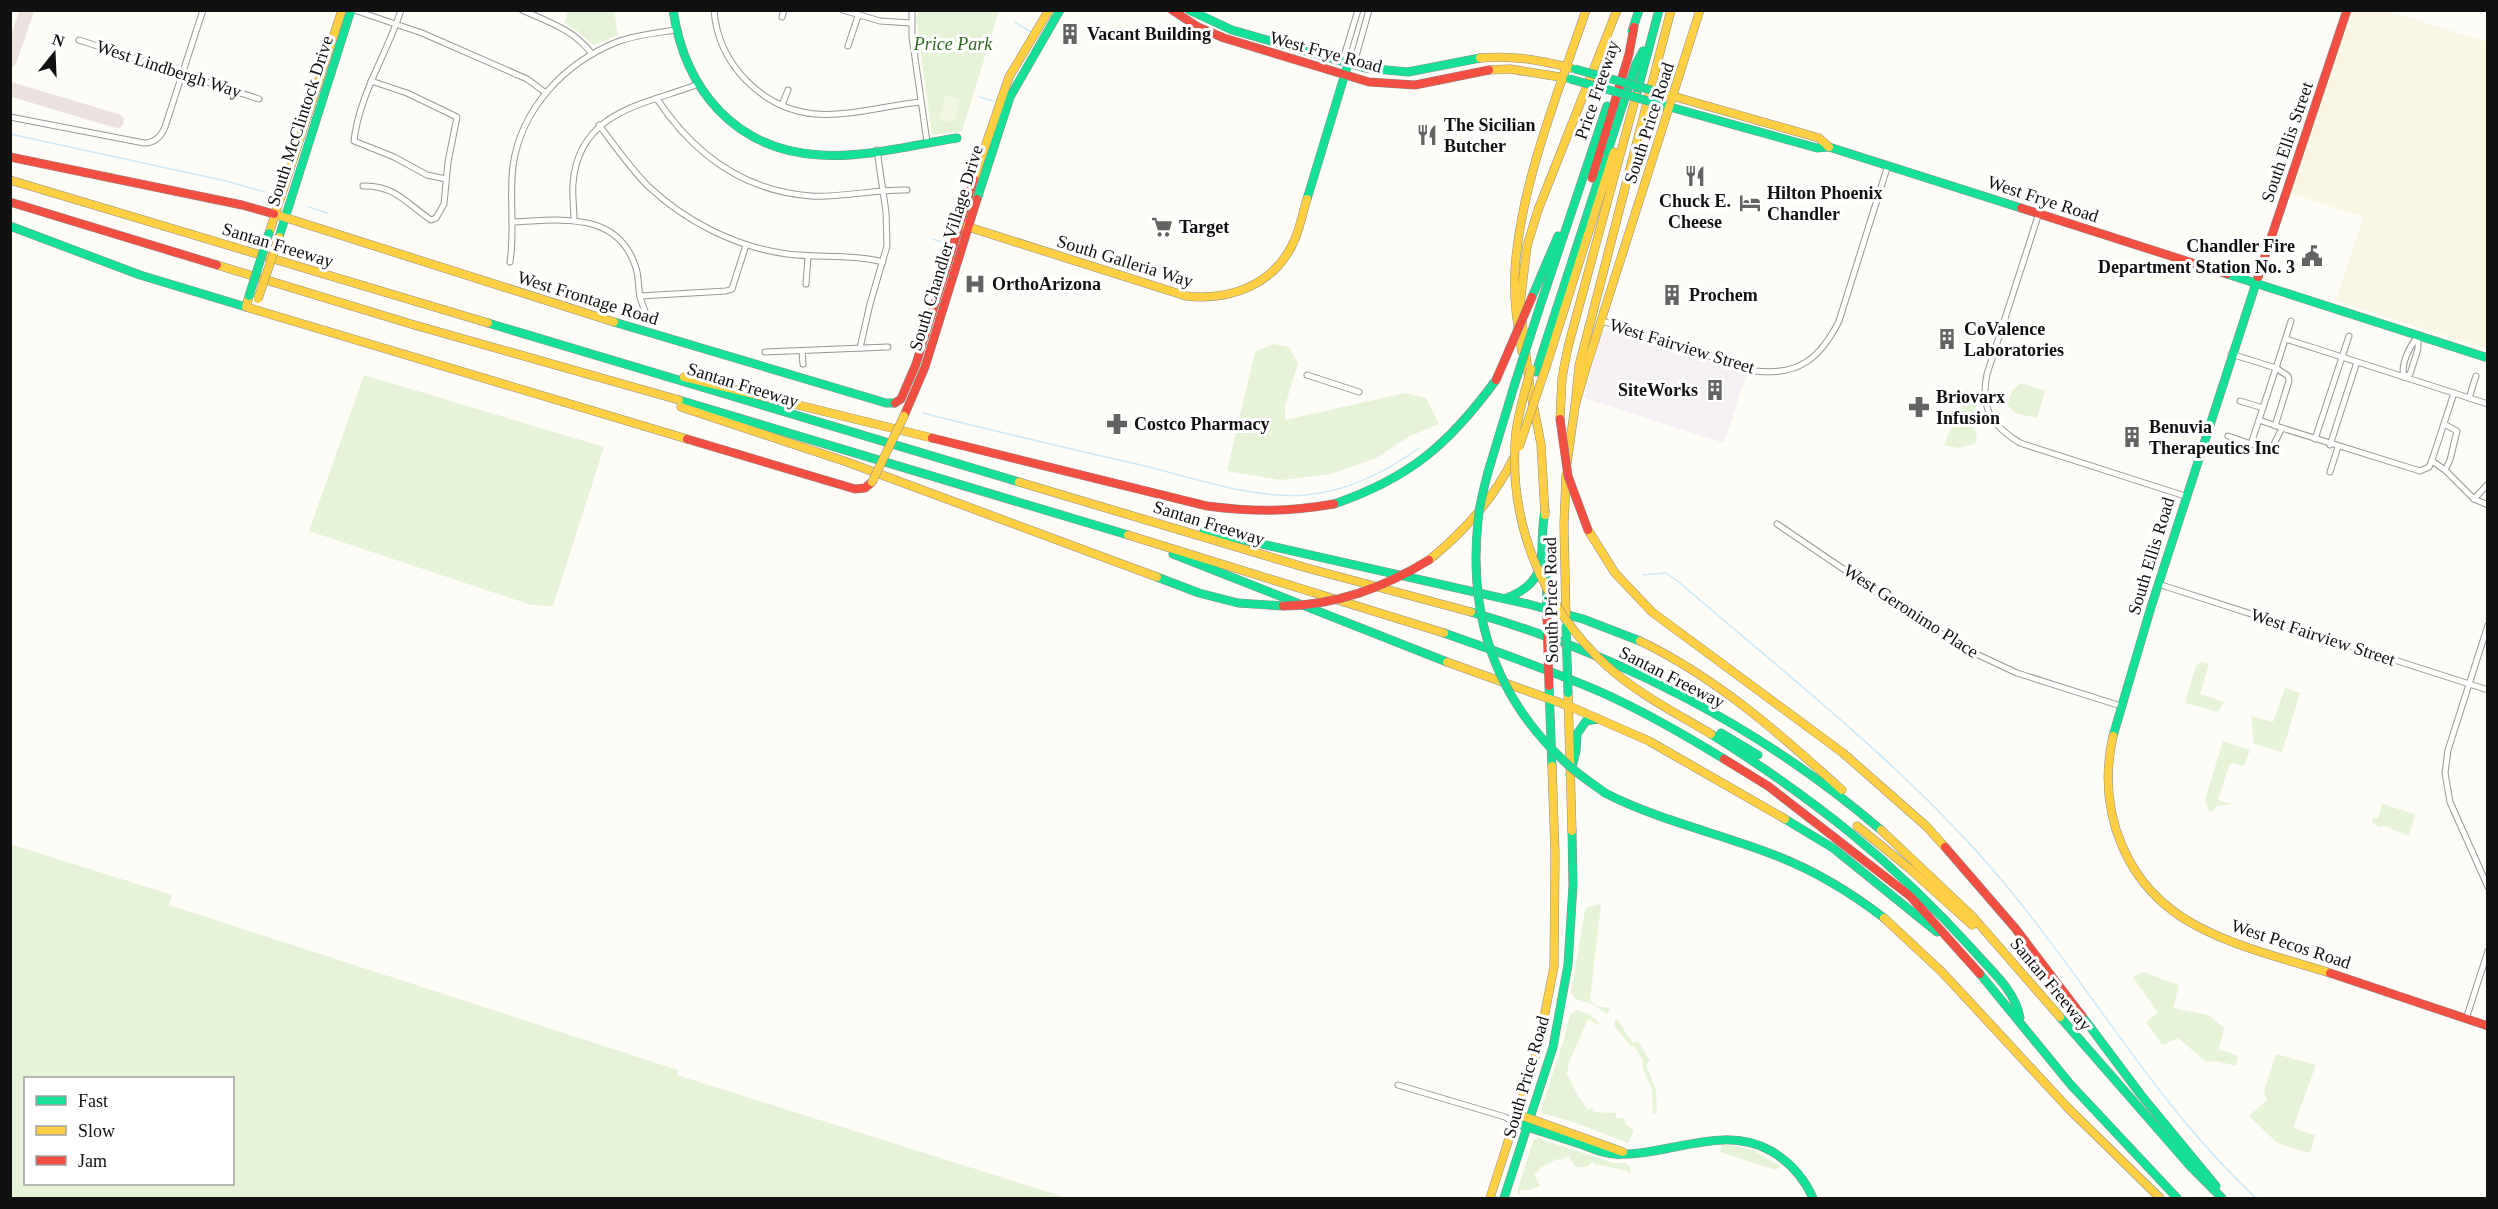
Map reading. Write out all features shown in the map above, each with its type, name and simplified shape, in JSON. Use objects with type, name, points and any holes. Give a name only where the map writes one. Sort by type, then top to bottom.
[{"type":"main road","name":"South McClintock Drive","points":[[246,307],[274,214],[342,10]]},
{"type":"main road","name":"South McClintock Drive","points":[[255,309],[352,10]]},
{"type":"main road","points":[[673,10],[681,52],[696,85],[728,119],[750,136],[794,152],[819,155],[877,150],[957,138]]},
{"type":"main road","name":"South Chandler Village Drive","points":[[255,309],[859,490],[867,487],[872,482],[904,416],[925,367],[963,226],[1009,77],[1049,10]]},
{"type":"main road","name":"South Chandler Village Drive","points":[[895,403],[901,399],[913,373],[1010,97],[1060,10]]},
{"type":"main road","name":"West Frye Road","points":[[1172,10],[1198,27],[1224,38],[1370,82],[1399,86],[1415,85],[1491,69],[1525,70],[1566,78],[1817,148],[1829,147],[2487,358]]},
{"type":"main road","name":"West Frye Road","points":[[1189,10],[1232,30],[1348,64],[1385,71],[1408,72],[1476,58],[1504,56],[1532,58],[1819,138],[1829,147]]},
{"type":"main road","name":"South Price Road","points":[[1490,1198],[1543,1030],[1554,967],[1555,854],[1542,452],[1516,322],[1514,269],[1516,245],[1526,196],[1570,68],[1586,10]]},
{"type":"main road","points":[[1530,389],[1520,305],[1527,246],[1540,205],[1617,10]]},
{"type":"main road","name":"Price Freeway","points":[[1582,178],[1639,10]]},
{"type":"main road","points":[[1659,10],[1568,347],[1562,386],[1560,420],[1565,466],[1574,497],[1588,530],[1614,573],[1652,612],[1851,759],[1926,826],[2016,928],[2141,1095],[2228,1198]]},
{"type":"main road","points":[[1575,406],[1579,366],[1671,10]]},
{"type":"main road","name":"South Price Road","points":[[1504,1198],[1556,1034],[1569,955],[1573,894],[1565,491],[1575,406],[1700,10]]},
{"type":"main road","name":"South Ellis Street","points":[[2255,283],[2347,10]]},
{"type":"main road","points":[[1634,27],[1629,54],[1534,370],[1522,427],[1521,487],[1531,537],[1551,587],[1573,622],[1609,662],[1807,796],[1891,864],[1945,918],[2015,1000],[2022,1023]]},
{"type":"main road","points":[[1534,370],[1636,64],[1652,33]]},
{"type":"main road","points":[[545,363],[788,441],[1199,593],[1238,603],[1283,606],[1329,602],[1362,593],[1398,579],[1429,560],[1468,526],[1487,504],[1507,474],[1517,452],[1547,364],[1638,70],[1652,33]]},
{"type":"main road","name":"South Galleria Way","points":[[963,226],[1180,295],[1211,299],[1240,294],[1266,279],[1279,265],[1292,245],[1348,64]]},
{"type":"main road","points":[[1736,125],[1739,116]]},
{"type":"main road","name":"West Frontage Road","points":[[10,157],[242,205],[571,309],[886,403],[895,403]]},
{"type":"main road","points":[[622,363],[1207,506],[1259,513],[1300,511],[1335,504],[1398,478],[1449,439],[1468,419],[1496,380],[1582,178]]},
{"type":"main road","points":[[1582,178],[1514,386],[1478,513],[1473,559],[1476,601],[1491,656],[1514,703],[1537,735],[1572,770],[1605,793],[1650,815],[1790,862],[1859,900],[1897,927],[1926,954],[2053,1093],[2160,1198]]},
{"type":"main road","name":"Santan Freeway","points":[[10,180],[1306,568],[1454,607],[1581,649],[1681,696],[1797,764],[1842,798],[1937,881],[2013,963],[2204,1182],[2222,1198]]},
{"type":"main road","name":"Santan Freeway","points":[[10,202],[411,324],[629,385],[1114,531],[1429,628],[1575,681],[1691,738],[1777,793],[1848,845],[1910,897],[1959,948],[2071,1085],[2177,1198]]},
{"type":"main road","points":[[10,226],[140,275],[255,309]]},
{"type":"main road","name":"South Ellis Road","points":[[2119,841],[2110,815],[2107,774],[2112,737],[2185,496],[2255,283]]},
{"type":"main road","points":[[895,403],[904,416]]},
{"type":"main road","points":[[1086,501],[1141,513],[1278,550],[1548,608],[1662,651],[1712,681],[1756,715],[1914,853],[1937,881]]},
{"type":"main road","points":[[1505,598],[1522,593],[1536,582],[1541,565],[1541,527],[1545,511]]},
{"type":"main road","points":[[1114,531],[1258,586],[1427,655],[1549,698],[1674,754],[1816,837],[1856,865],[1923,922],[1959,948]]},
{"type":"main road","points":[[1570,775],[1576,752],[1578,729],[1590,719],[1604,721]]},
{"type":"main road","points":[[1713,731],[1777,768],[1835,809],[1910,869],[2013,963]]},
{"type":"main road","name":"West Pecos Road","points":[[2119,841],[2128,860],[2149,890],[2170,909],[2196,926],[2487,1026]]},
{"type":"main road","points":[[1516,1118],[1614,1147],[1624,1153],[1654,1154],[1708,1139],[1728,1137],[1744,1139],[1769,1149],[1791,1166],[1813,1198]]},
{"type":"street","points":[[10,117],[144,143],[158,139],[165,127],[203,10]]},
{"type":"street","points":[[352,10],[422,33],[527,79],[546,93]]},
{"type":"street","points":[[401,10],[371,81],[354,141],[394,157],[427,175],[446,179]]},
{"type":"street","points":[[522,10],[567,31],[578,38],[592,54]]},
{"type":"street","points":[[714,10],[719,38],[729,60],[742,78],[758,91],[782,105],[800,111],[831,114],[921,102]]},
{"type":"street","points":[[843,10],[880,21],[911,23]]},
{"type":"street","points":[[912,10],[911,23],[927,142]]},
{"type":"street","name":"South Galleria Way","points":[[1358,10],[1345,53],[1348,64],[1356,56],[1369,10]]},
{"type":"street","points":[[848,46],[858,16]]},
{"type":"street","points":[[510,262],[513,243],[512,180],[518,146],[533,110],[561,77],[592,54],[618,41],[675,30]]},
{"type":"street","name":"West Lindbergh Way","points":[[79,40],[183,72],[259,99]]},
{"type":"street","points":[[363,186],[378,185],[390,190],[431,220],[436,218],[444,204],[457,117],[407,93],[371,81]]},
{"type":"street","points":[[574,220],[573,182],[577,164],[583,148],[599,125],[611,116],[696,85]]},
{"type":"street","points":[[782,105],[789,90]]},
{"type":"street","points":[[657,99],[693,145],[713,161],[740,177],[773,189],[811,196],[907,190]]},
{"type":"street","points":[[599,125],[628,164],[649,186],[671,205],[717,233],[746,245],[808,256],[863,257],[883,262]]},
{"type":"street","points":[[860,348],[883,262],[888,231],[877,150]]},
{"type":"street","name":"West Fairview Street","points":[[1602,321],[1755,371],[1777,372],[1799,367],[1817,354],[1830,339],[1839,321],[1888,165]]},
{"type":"street","points":[[2039,213],[1987,374],[1984,392],[1989,414],[2004,433],[2020,443],[2185,496]]},
{"type":"street","points":[[512,222],[574,220],[591,223],[617,237],[626,248],[637,270],[640,297],[646,314]]},
{"type":"street","points":[[640,297],[732,289],[746,245]]},
{"type":"street","points":[[806,284],[808,256]]},
{"type":"street","points":[[2251,444],[2291,321]]},
{"type":"street","points":[[2315,439],[2349,336]]},
{"type":"street","points":[[2404,377],[2402,371],[2410,346],[2418,336]]},
{"type":"street","points":[[2286,339],[2487,404]]},
{"type":"street","points":[[765,352],[888,347]]},
{"type":"street","points":[[802,351],[803,364]]},
{"type":"street","points":[[2231,354],[2285,372],[2289,381],[2275,426]]},
{"type":"street","points":[[2330,445],[2357,362]]},
{"type":"street","points":[[1307,375],[1359,392]]},
{"type":"street","points":[[2469,398],[2476,376]]},
{"type":"street","points":[[2259,420],[2330,445],[2420,471],[2426,470],[2432,461],[2454,393]]},
{"type":"street","points":[[2240,401],[2263,408]]},
{"type":"street","points":[[2444,424],[2455,429],[2457,434],[2445,470]]},
{"type":"street","points":[[2228,436],[2268,448],[2273,446],[2282,428]]},
{"type":"street","points":[[2330,472],[2338,447]]},
{"type":"street","points":[[2432,461],[2445,470],[2474,499],[2487,505]]},
{"type":"street","points":[[2474,499],[2487,484]]},
{"type":"street","name":"West Geronimo Place","points":[[1777,524],[1920,621],[1972,652],[2017,672],[2121,705]]},
{"type":"street","name":"West Fairview Street","points":[[2158,584],[2487,690]]},
{"type":"street","points":[[2487,625],[2448,750],[2446,784],[2454,812],[2487,887]]},
{"type":"street","points":[[2466,1019],[2487,951]]},
{"type":"street","points":[[1398,1085],[1505,1117],[1516,1118]]},
{"type":"shaded area","points":[[2347,11],[2388,11],[2487,42],[2487,349],[2336,301],[2363,217],[2286,192]]},
{"type":"shaded area","points":[[1608,328],[1747,372],[1724,443],[1584,398],[1601,334]]},
{"type":"green space","points":[[568,11],[614,11],[618,35],[593,45],[579,32],[564,23]]},
{"type":"green space","name":"Price Park","points":[[919,11],[999,11],[962,131],[932,135],[916,19]]},
{"type":"green space","points":[[946,95],[960,100],[953,123],[939,119]]},
{"type":"green space","points":[[1273,344],[1289,347],[1298,363],[1285,406],[1285,420],[1405,393],[1426,398],[1439,424],[1408,437],[1376,458],[1331,474],[1281,480],[1227,471],[1255,352]]},
{"type":"green space","points":[[364,375],[604,447],[553,606],[531,605],[309,531]]},
{"type":"green space","points":[[2021,383],[2045,391],[2037,418],[2015,413],[2007,405],[2012,391]]},
{"type":"green space","points":[[1964,390],[1975,391],[1977,406],[1968,418],[1977,434],[1975,444],[1958,448],[1944,445],[1950,430],[1960,420]]},
{"type":"green space","points":[[2202,662],[2209,664],[2200,694],[2224,702],[2218,712],[2185,703],[2196,666]]},
{"type":"green space","points":[[2285,688],[2300,693],[2282,752],[2254,744],[2251,716],[2273,722]]},
{"type":"green space","points":[[2223,741],[2250,750],[2244,766],[2230,763],[2218,800],[2231,804],[2217,806],[2210,813],[2205,800]]},
{"type":"green space","points":[[2382,804],[2415,814],[2409,836],[2372,823],[2373,818],[2378,818]]},
{"type":"green space","points":[[10,844],[172,895],[169,905],[678,1070],[677,1075],[1067,1198],[11,1198]]},
{"type":"green space","points":[[1601,904],[1590,1000],[1596,1006],[1610,1008],[1607,1014],[1592,1004],[1576,999],[1571,993],[1585,911],[1587,907]]},
{"type":"green space","points":[[2143,972],[2179,985],[2173,1008],[2208,1015],[2224,1028],[2219,1049],[2238,1056],[2236,1066],[2217,1061],[2206,1062],[2178,1038],[2162,1045],[2146,1022],[2158,1013],[2133,977]]},
{"type":"green space","points":[[1577,1010],[1589,1014],[1599,1023],[1598,1025],[1588,1019],[1566,1073],[1572,1087],[1588,1110],[1591,1108],[1594,1112],[1616,1113],[1616,1118],[1624,1118],[1626,1124],[1634,1130],[1628,1143],[1542,1113],[1570,1015]]},
{"type":"green space","points":[[1616,1018],[1633,1043],[1638,1041],[1650,1061],[1646,1065],[1656,1089],[1657,1114],[1653,1113],[1652,1090],[1642,1066],[1643,1061],[1635,1047],[1630,1046],[1614,1025]]},
{"type":"green space","points":[[2276,1054],[2316,1065],[2293,1128],[2315,1135],[2310,1153],[2277,1143],[2249,1116],[2267,1100],[2264,1091]]},
{"type":"green space","points":[[1538,1137],[1614,1163],[1626,1163],[1631,1168],[1630,1175],[1627,1171],[1595,1164],[1593,1161],[1587,1167],[1575,1167],[1569,1156],[1561,1160],[1557,1159],[1540,1168],[1534,1174],[1540,1186],[1530,1190],[1521,1190],[1520,1195],[1517,1192],[1533,1141]]},
{"type":"green space","points":[[1722,1143],[1753,1150],[1780,1166],[1776,1170],[1720,1152]]},
{"type":"waterway","points":[[1015,22],[1031,32]]},
{"type":"waterway","points":[[980,97],[993,101]]},
{"type":"waterway","points":[[10,134],[226,181],[265,192]]},
{"type":"waterway","points":[[309,207],[327,213]]},
{"type":"waterway","points":[[933,239],[947,244]]},
{"type":"waterway","points":[[923,413],[1225,487],[1266,494],[1306,495],[1352,485],[1393,465],[1419,448]]},
{"type":"waterway","points":[[1643,575],[1666,573],[1680,583],[1846,724],[1925,798],[1999,877],[2186,1123],[2256,1198]]},
{"type":"taxiway","points":[[10,60],[27,10]]},
{"type":"taxiway","points":[[10,89],[117,121]]},
{"type":"traffic: fast","points":[[279,237],[351,10]]},
{"type":"traffic: fast","points":[[673,10],[679,39],[689,66],[702,90],[719,111],[739,128],[763,141],[790,151],[820,155],[854,155],[957,138]]},
{"type":"traffic: fast","points":[[977,199],[1010,97],[1060,10]]},
{"type":"traffic: fast","points":[[1189,10],[1232,30],[1365,68],[1408,72],[1480,58]]},
{"type":"traffic: fast","points":[[1632,31],[1639,10]]},
{"type":"traffic: fast","points":[[1636,96],[1659,10]]},
{"type":"traffic: fast","points":[[1536,372],[1636,64],[1643,51]]},
{"type":"traffic: fast","points":[[1307,199],[1348,64]]},
{"type":"traffic: fast","points":[[1575,69],[1662,93]]},
{"type":"traffic: fast","points":[[1570,79],[1659,104]]},
{"type":"traffic: fast","points":[[1659,104],[1817,148],[1829,147],[2021,208]]},
{"type":"traffic: fast","points":[[1542,300],[1607,106]]},
{"type":"traffic: fast","points":[[10,226],[140,275],[246,307]]},
{"type":"traffic: fast","points":[[249,296],[269,233]]},
{"type":"traffic: fast","points":[[1532,297],[1558,236]]},
{"type":"traffic: fast","points":[[2227,274],[2488,358]]},
{"type":"traffic: fast","points":[[2113,736],[2151,607],[2258,277]]},
{"type":"traffic: fast","points":[[1514,386],[1542,300]]},
{"type":"traffic: fast","points":[[614,322],[886,403],[895,403]]},
{"type":"traffic: fast","points":[[488,323],[1019,482]]},
{"type":"traffic: fast","points":[[1334,504],[1385,483],[1426,456],[1462,423],[1496,380]]},
{"type":"traffic: fast","points":[[1488,472],[1514,386]]},
{"type":"traffic: fast","points":[[679,400],[1128,535]]},
{"type":"traffic: fast","points":[[1488,472],[1479,509],[1476,556],[1483,622],[1492,653],[1504,682],[1520,710],[1541,737],[1570,766],[1605,793]]},
{"type":"traffic: fast","points":[[1507,598],[1532,582],[1538,573],[1541,563],[1545,511]]},
{"type":"traffic: fast","points":[[1204,531],[1528,604],[1583,619],[1640,641]]},
{"type":"traffic: fast","points":[[1546,542],[1547,619]]},
{"type":"traffic: fast","points":[[1173,554],[1447,662]]},
{"type":"traffic: fast","points":[[1157,577],[1199,593],[1238,603],[1283,606]]},
{"type":"traffic: fast","points":[[1471,612],[1582,650],[1688,699],[1788,759],[1881,830]]},
{"type":"traffic: fast","points":[[1566,626],[1568,693]]},
{"type":"traffic: fast","points":[[1444,633],[1603,693],[1665,724],[1724,759]]},
{"type":"traffic: fast","points":[[1549,686],[1552,766]]},
{"type":"traffic: fast","points":[[1570,775],[1576,751],[1577,734],[1586,721],[1597,719]]},
{"type":"traffic: fast","points":[[1721,733],[1758,755]]},
{"type":"traffic: fast","points":[[1711,734],[1818,807],[1913,888],[2002,982],[2013,999],[2020,1018]]},
{"type":"traffic: fast","points":[[1605,793],[1645,811],[1784,859],[1843,890],[1884,918]]},
{"type":"traffic: fast","points":[[1785,819],[1833,848],[1937,932]]},
{"type":"traffic: fast","points":[[1504,1198],[1553,1047],[1568,965],[1573,885],[1572,831]]},
{"type":"traffic: fast","points":[[1980,974],[2071,1085],[2177,1198]]},
{"type":"traffic: fast","points":[[2082,1016],[2141,1095],[2216,1186]]},
{"type":"traffic: fast","points":[[2060,1017],[2191,1167],[2222,1198]]},
{"type":"traffic: fast","points":[[1515,1123],[1611,1154],[1635,1154],[1714,1140],[1752,1143],[1778,1155],[1790,1165],[1801,1177],[1813,1198]]},
{"type":"traffic: slow","points":[[269,233],[342,10]]},
{"type":"traffic: slow","points":[[974,179],[1009,77],[1049,10]]},
{"type":"traffic: slow","points":[[1522,352],[1516,311],[1515,270],[1524,205],[1542,138],[1586,10]]},
{"type":"traffic: slow","points":[[1530,389],[1520,305],[1527,246],[1538,210],[1617,10]]},
{"type":"traffic: slow","points":[[1575,406],[1579,366],[1671,10]]},
{"type":"traffic: slow","points":[[1567,463],[1575,406],[1586,368],[1700,10]]},
{"type":"traffic: slow","points":[[1480,58],[1526,59],[1571,68]]},
{"type":"traffic: slow","points":[[1489,70],[1510,69],[1566,78]]},
{"type":"traffic: slow","points":[[1662,93],[1819,138],[1829,147]]},
{"type":"traffic: slow","points":[[1560,419],[1562,378],[1568,347],[1636,96]]},
{"type":"traffic: slow","points":[[1547,364],[1614,152]]},
{"type":"traffic: slow","points":[[10,180],[488,323]]},
{"type":"traffic: slow","points":[[959,224],[1186,296],[1220,296],[1251,286],[1276,268],[1287,255],[1295,239],[1307,199]]},
{"type":"traffic: slow","points":[[274,214],[614,322]]},
{"type":"traffic: slow","points":[[258,299],[279,237]]},
{"type":"traffic: slow","points":[[217,265],[411,324],[679,400]]},
{"type":"traffic: slow","points":[[249,296],[246,307],[687,439]]},
{"type":"traffic: slow","points":[[1519,447],[1547,364]]},
{"type":"traffic: slow","points":[[1531,369],[1516,432],[1517,497],[1534,560],[1547,589],[1564,617],[1584,643],[1607,666],[1644,694],[1711,734]]},
{"type":"traffic: slow","points":[[684,377],[932,438]]},
{"type":"traffic: slow","points":[[1529,384],[1541,444],[1545,515]]},
{"type":"traffic: slow","points":[[681,407],[847,462],[1157,577]]},
{"type":"traffic: slow","points":[[872,482],[904,416]]},
{"type":"traffic: slow","points":[[1429,560],[1455,538],[1488,500],[1514,457]]},
{"type":"traffic: slow","points":[[1566,475],[1564,525],[1566,619]]},
{"type":"traffic: slow","points":[[1019,482],[1307,568],[1471,612]]},
{"type":"traffic: slow","points":[[1588,530],[1615,573],[1652,612],[1843,753],[1926,826],[1945,847]]},
{"type":"traffic: slow","points":[[1128,535],[1444,633]]},
{"type":"traffic: slow","points":[[1640,641],[1721,689],[1795,748],[1842,790]]},
{"type":"traffic: slow","points":[[1447,662],[1569,706],[1649,741],[1785,819]]},
{"type":"traffic: slow","points":[[1568,693],[1572,831]]},
{"type":"traffic: slow","points":[[2113,736],[2109,764],[2109,793],[2113,820],[2122,846],[2135,870],[2152,891],[2172,910],[2213,934],[2262,953],[2330,973]]},
{"type":"traffic: slow","points":[[1490,1198],[1538,1048],[1554,967],[1555,854],[1552,766]]},
{"type":"traffic: slow","points":[[1857,826],[1910,869],[1972,925]]},
{"type":"traffic: slow","points":[[1881,830],[1972,916],[2060,1017]]},
{"type":"traffic: slow","points":[[1884,918],[1942,972],[2068,1108],[2160,1198]]},
{"type":"traffic: slow","points":[[1517,1114],[1623,1152]]},
{"type":"traffic: jam","points":[[1172,10],[1198,27],[1224,38],[1369,82],[1415,85],[1489,70]]},
{"type":"traffic: jam","points":[[2258,277],[2347,10]]},
{"type":"traffic: jam","points":[[1592,178],[1629,54],[1634,27]]},
{"type":"traffic: jam","points":[[10,157],[242,205],[274,214]]},
{"type":"traffic: jam","points":[[895,403],[901,399],[916,364],[974,179]]},
{"type":"traffic: jam","points":[[904,416],[925,367],[977,199]]},
{"type":"traffic: jam","points":[[10,202],[217,265]]},
{"type":"traffic: jam","points":[[2021,208],[2227,274]]},
{"type":"traffic: jam","points":[[1496,380],[1532,297]]},
{"type":"traffic: jam","points":[[1560,419],[1568,476],[1588,530]]},
{"type":"traffic: jam","points":[[932,438],[1207,506],[1270,510],[1301,509],[1334,504]]},
{"type":"traffic: jam","points":[[687,439],[855,489],[865,488],[872,482]]},
{"type":"traffic: jam","points":[[1283,606],[1322,602],[1359,593],[1394,579],[1429,560]]},
{"type":"traffic: jam","points":[[1547,619],[1549,686]]},
{"type":"traffic: jam","points":[[1724,759],[1768,786],[1910,896],[1980,974]]},
{"type":"traffic: jam","points":[[1945,847],[2015,928],[2082,1016]]},
{"type":"traffic: jam","points":[[2330,973],[2488,1026]]},
{"type":"place","name":"Vacant Building","points":[[1070,34]]},
{"type":"place","name":"The Sicilian Butcher","points":[[1427,135]]},
{"type":"place","name":"Chuck E. Cheese","points":[[1695,176]]},
{"type":"place","name":"Hilton Phoenix Chandler","points":[[1750,203]]},
{"type":"place","name":"Target","points":[[1162,227]]},
{"type":"place","name":"Chandler Fire Department Station No. 3","points":[[2312,256]]},
{"type":"place","name":"OrthoArizona","points":[[975,284]]},
{"type":"place","name":"Prochem","points":[[1672,295]]},
{"type":"place","name":"CoValence Laboratories","points":[[1947,339]]},
{"type":"place","name":"SiteWorks","points":[[1715,390]]},
{"type":"place","name":"Briovarx Infusion","points":[[1919,407]]},
{"type":"place","name":"Costco Pharmacy","points":[[1117,424]]},
{"type":"place","name":"Benuvia Therapeutics Inc","points":[[2132,437]]}]
